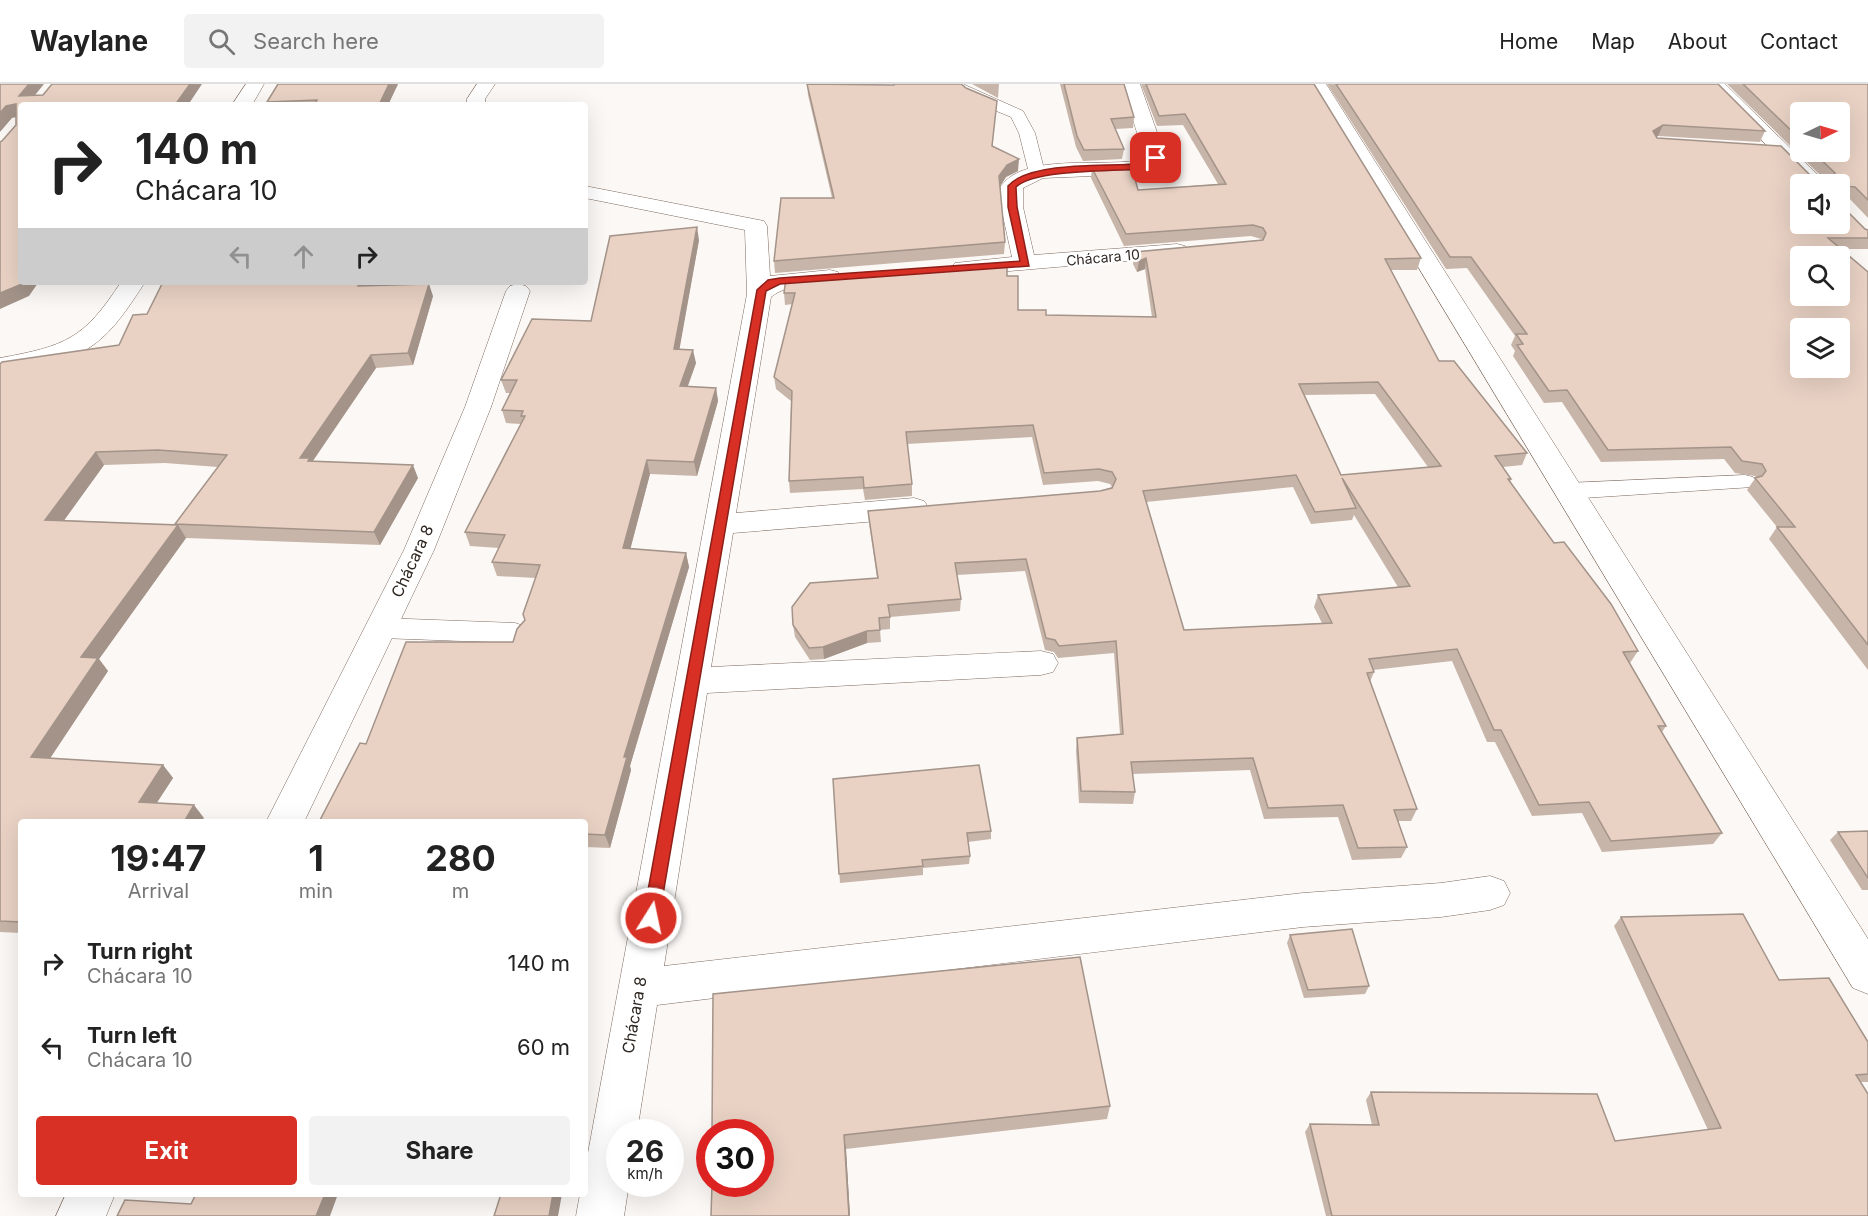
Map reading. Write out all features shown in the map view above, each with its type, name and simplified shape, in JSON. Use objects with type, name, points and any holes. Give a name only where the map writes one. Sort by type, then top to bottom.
[{"type":"street","points":[[244,102],[255,84]]},
{"type":"street","points":[[476,102],[486,84]]},
{"type":"street","points":[[1026,264],[1012,207],[1012,186],[1018,180],[1037,173],[1124,170],[1153,163],[1156,158],[1131,84]]},
{"type":"street","points":[[1317,84],[1868,975]]},
{"type":"street","points":[[1714,84],[1806,174]]},
{"type":"street","name":"Chácara 8","points":[[588,193],[756,226],[763,290],[600,1216]]},
{"type":"street","name":"Chácara 10","points":[[944,269],[1204,249]]},
{"type":"street","points":[[763,290],[780,281],[850,276]]},
{"type":"street","points":[[0,366],[52,356],[90,339],[112,318],[131,285]]},
{"type":"street","name":"Chácara 8","points":[[286,819],[419,550],[473,418],[518,291]]},
{"type":"street","points":[[721,524],[946,505]]},
{"type":"street","points":[[693,681],[1041,663]]},
{"type":"street","points":[[639,988],[1303,910],[1441,900],[1490,893]]},
{"type":"street","points":[[80,1216],[90,1197]]},
{"type":"lane","points":[[960,85],[975,98],[1015,113],[1022,121],[1037,173]]},
{"type":"lane","points":[[1754,149],[1781,150]]},
{"type":"lane","points":[[1568,491],[1745,482]]},
{"type":"lane","points":[[381,628],[514,633]]},
{"type":"building","points":[[0,84],[29,84],[19,96],[43,95],[52,84],[190,84],[177,102],[18,102],[20,285],[0,293],[0,142],[16,125],[16,104],[6,106],[0,113]]},
{"type":"building","points":[[278,84],[389,84],[380,102],[316,102],[317,100],[267,102]]},
{"type":"building","points":[[807,84],[961,84],[997,101],[992,146],[1019,159],[1007,165],[999,176],[1005,242],[774,261],[781,198],[834,198]]},
{"type":"building","points":[[1064,84],[1124,84],[1134,117],[1111,119],[1124,149],[1084,150],[1077,136]]},
{"type":"building","points":[[1146,84],[1314,84],[1421,258],[1385,259],[1439,361],[1454,361],[1527,453],[1495,456],[1511,479],[1508,479],[1554,543],[1564,542],[1611,604],[1638,651],[1623,652],[1666,726],[1658,726],[1722,833],[1611,841],[1589,802],[1539,805],[1501,730],[1494,730],[1457,649],[1369,659],[1374,672],[1367,673],[1417,809],[1394,810],[1407,847],[1358,848],[1343,805],[1268,808],[1253,758],[1131,762],[1135,792],[1081,791],[1077,738],[1123,734],[1116,641],[1059,646],[1055,640],[1046,638],[1026,559],[955,563],[961,599],[888,605],[890,617],[879,618],[880,630],[867,631],[823,647],[809,648],[793,625],[792,607],[810,583],[878,578],[868,511],[1100,491],[1112,488],[1116,479],[1112,472],[1099,469],[1044,473],[1033,425],[906,432],[912,484],[864,488],[863,477],[789,481],[792,391],[774,377],[795,293],[784,293],[786,278],[1007,263],[1007,276],[1018,276],[1018,310],[1046,310],[1046,315],[1156,317],[1146,258],[1139,261],[1135,252],[1263,240],[1266,233],[1263,228],[1253,225],[1126,234],[1092,168],[1131,164],[1138,190],[1226,184],[1185,114],[1159,116]],"holes":[[[1378,382],[1441,466],[1341,475],[1299,384]],[[1296,475],[1315,512],[1356,508],[1342,478],[1410,586],[1318,595],[1332,623],[1184,630],[1143,491]]]},
{"type":"building","points":[[1336,84],[1718,84],[1765,131],[1663,125],[1653,131],[1657,138],[1781,146],[1790,155],[1790,162],[1797,162],[1809,174],[1790,174],[1790,234],[1850,234],[1850,214],[1868,230],[1868,238],[1828,238],[1837,246],[1790,246],[1790,306],[1850,306],[1850,257],[1868,272],[1868,645],[1777,527],[1795,527],[1755,478],[1762,476],[1766,471],[1762,464],[1742,461],[1731,447],[1608,450],[1567,390],[1549,391],[1517,345],[1523,344],[1516,334],[1527,334],[1471,257],[1450,257]]},
{"type":"building","points":[[1743,84],[1868,84],[1868,200],[1855,187],[1850,187],[1850,174],[1834,174],[1823,162],[1850,162],[1850,102],[1790,102],[1790,129]]},
{"type":"building","points":[[697,227],[674,349],[693,350],[680,386],[716,388],[694,462],[647,460],[623,548],[686,553],[624,757],[627,757],[605,835],[588,834],[588,819],[321,819],[360,743],[366,744],[406,642],[513,642],[517,629],[525,620],[523,614],[540,565],[492,562],[505,535],[465,532],[525,416],[521,416],[523,411],[502,410],[517,380],[501,380],[532,319],[591,321],[610,236]]},
{"type":"building","points":[[162,285],[429,285],[408,353],[371,355],[300,458],[310,458],[308,461],[413,465],[374,532],[175,524],[227,455],[158,450],[96,452],[45,520],[178,525],[81,657],[98,658],[31,757],[163,765],[139,802],[194,805],[186,819],[18,819],[18,922],[0,921],[0,364],[119,345],[133,315],[147,314]]},
{"type":"building","points":[[979,765],[991,831],[967,833],[970,856],[922,860],[923,866],[839,874],[833,779]]},
{"type":"building","points":[[1868,831],[1868,878],[1838,832]]},
{"type":"building","points":[[1743,914],[1779,980],[1829,978],[1868,1042],[1868,1074],[1856,1075],[1868,1094],[1868,1216],[1332,1216],[1310,1124],[1379,1125],[1371,1092],[1597,1094],[1615,1141],[1721,1128],[1621,917]]},
{"type":"building","points":[[1352,929],[1369,986],[1308,990],[1290,935]]},
{"type":"building","points":[[1080,957],[1110,1106],[844,1135],[849,1216],[711,1216],[712,1197],[774,1197],[774,1119],[712,1119],[713,994]]},
{"type":"building","points":[[194,1197],[324,1197],[316,1216],[117,1216],[125,1200],[191,1204]]},
{"type":"building","points":[[500,1197],[552,1197],[549,1216],[494,1216]]},
{"type":"route","points":[[651,918],[759,294],[771,282],[1026,264],[1012,207],[1012,186],[1018,180],[1037,173],[1124,170],[1146,166],[1153,163],[1156,158]]}]
